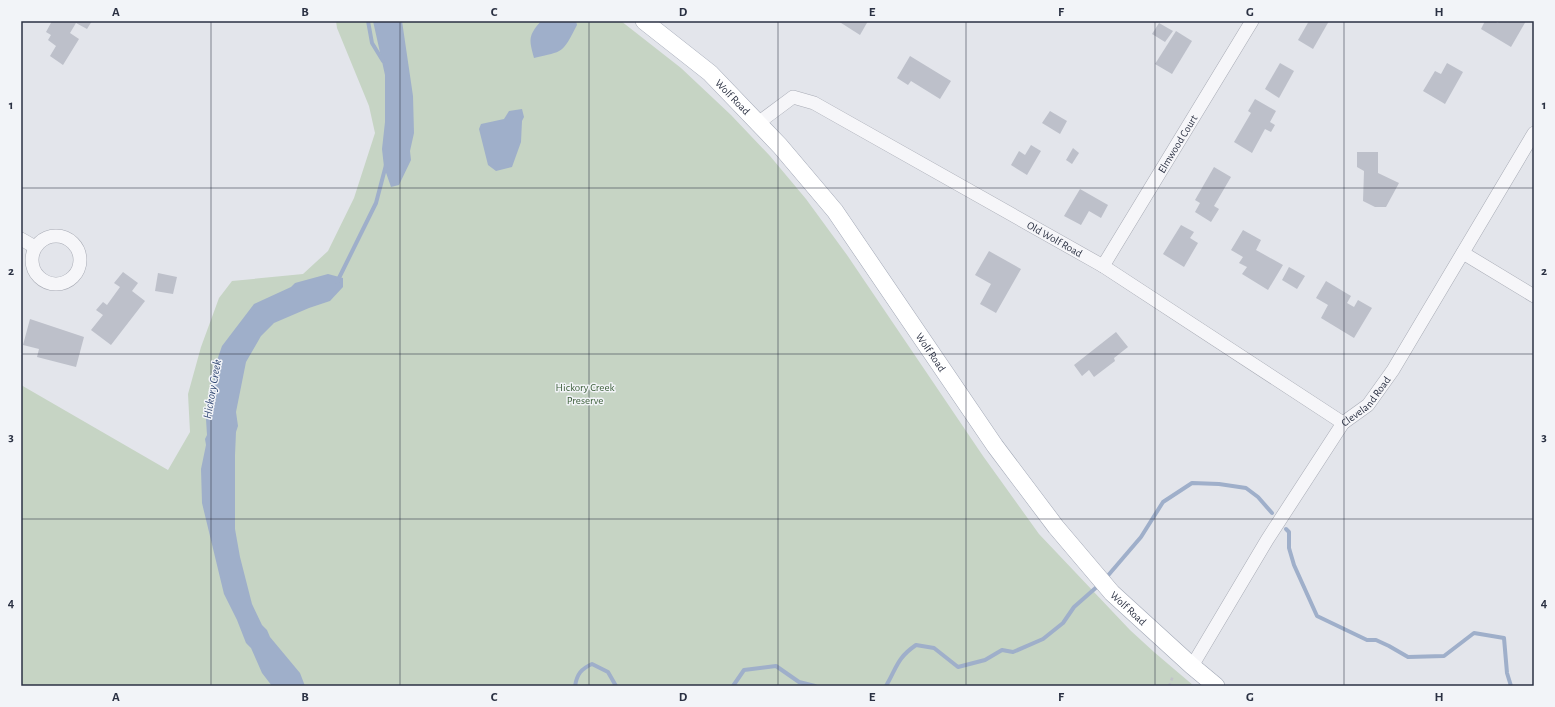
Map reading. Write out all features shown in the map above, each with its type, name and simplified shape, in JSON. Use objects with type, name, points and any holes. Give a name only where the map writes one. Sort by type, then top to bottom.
[{"type":"main road","name":"Wolf Road","points":[[644,21],[710,73],[780,146],[835,210],[995,446],[1056,527],[1112,593],[1216,686]]},
{"type":"street","name":"Elmwood Court","points":[[1103,266],[1252,21]]},
{"type":"street","name":"Old Wolf Road","points":[[758,123],[793,98],[814,103],[1103,266],[1343,423]]},
{"type":"street","name":"Cleveland Road","points":[[1192,666],[1267,540],[1343,423],[1368,405],[1393,370],[1534,134]]},
{"type":"street","points":[[21,239],[35,247]]},
{"type":"street","points":[[1462,253],[1534,296]]},
{"type":"path","points":[[1170,686],[1173,676]]},
{"type":"green space","name":"Hickory Creek Preserve","points":[[336,21],[621,21],[681,68],[731,115],[770,156],[806,199],[847,255],[983,456],[1039,534],[1130,630],[1194,686],[21,686],[21,385],[168,470],[190,432],[188,394],[201,347],[219,298],[232,281],[303,274],[328,251],[354,198],[375,133],[369,106],[337,28]]},
{"type":"water","points":[[373,21],[402,21],[413,96],[414,133],[410,151],[411,160],[399,185],[391,187],[384,167],[382,149],[385,122],[385,75]]},
{"type":"water","points":[[541,21],[576,21],[577,25],[565,46],[561,50],[534,58],[531,38],[534,30]]},
{"type":"water","points":[[522,109],[524,117],[522,121],[521,142],[512,167],[496,171],[488,165],[479,129],[481,124],[504,119],[509,111]]},
{"type":"water","points":[[328,274],[343,278],[343,287],[330,301],[274,323],[261,336],[246,362],[236,412],[238,426],[236,432],[235,455],[235,529],[240,557],[252,604],[262,625],[300,673],[305,686],[272,686],[262,673],[251,648],[246,643],[237,620],[224,594],[202,503],[201,469],[206,445],[205,439],[207,435],[206,419],[211,398],[210,391],[214,379],[213,372],[222,346],[254,304],[291,287],[295,283]]},
{"type":"building","points":[[52,21],[92,21],[87,29],[76,23],[70,33],[79,39],[63,65],[50,56],[56,46],[48,40],[51,35],[46,32]]},
{"type":"building","points":[[838,21],[868,21],[860,35]]},
{"type":"building","points":[[1309,21],[1329,21],[1313,49],[1298,40]]},
{"type":"building","points":[[1485,21],[1494,21],[1498,23],[1499,21],[1526,21],[1511,47],[1481,29]]},
{"type":"building","points":[[1159,23],[1173,31],[1165,42],[1152,34]]},
{"type":"building","points":[[1176,31],[1192,41],[1172,74],[1155,64]]},
{"type":"building","points":[[910,56],[951,81],[940,99],[911,81],[908,85],[897,78]]},
{"type":"building","points":[[1280,63],[1294,71],[1279,98],[1265,89]]},
{"type":"building","points":[[1447,63],[1463,72],[1445,104],[1423,91],[1435,71],[1441,74]]},
{"type":"building","points":[[1255,99],[1276,111],[1270,122],[1275,125],[1271,132],[1265,129],[1252,153],[1234,142],[1251,113],[1248,111]]},
{"type":"building","points":[[1050,111],[1067,121],[1060,134],[1042,123]]},
{"type":"building","points":[[1031,145],[1041,151],[1027,175],[1011,165],[1019,151],[1025,155]]},
{"type":"building","points":[[1073,148],[1079,153],[1072,164],[1066,160]]},
{"type":"building","points":[[1357,152],[1378,152],[1378,173],[1399,183],[1386,207],[1375,207],[1363,201],[1364,171],[1357,167]]},
{"type":"building","points":[[1214,167],[1231,177],[1214,206],[1219,209],[1211,222],[1195,212],[1200,203],[1195,200]]},
{"type":"building","points":[[1080,189],[1108,205],[1101,218],[1089,211],[1081,225],[1064,216]]},
{"type":"building","points":[[1181,225],[1194,232],[1190,238],[1198,243],[1184,267],[1163,254]]},
{"type":"building","points":[[1243,230],[1261,240],[1256,250],[1283,265],[1268,290],[1242,274],[1247,267],[1239,263],[1243,257],[1231,250]]},
{"type":"building","points":[[989,251],[1021,269],[996,313],[980,304],[991,284],[975,275]]},
{"type":"building","points":[[1289,267],[1305,276],[1297,289],[1282,280]]},
{"type":"building","points":[[123,272],[138,283],[132,291],[145,301],[111,345],[91,330],[103,315],[96,310],[103,302],[107,305],[120,287],[114,283]]},
{"type":"building","points":[[158,273],[177,277],[173,294],[155,291]]},
{"type":"building","points":[[1326,281],[1351,296],[1347,303],[1354,307],[1358,300],[1372,308],[1354,338],[1321,318],[1328,305],[1316,298]]},
{"type":"building","points":[[30,319],[84,337],[76,367],[37,357],[39,349],[23,345]]},
{"type":"building","points":[[1116,332],[1128,347],[1114,358],[1115,361],[1094,377],[1089,370],[1082,376],[1074,365]]},
{"type":"waterway","name":"Hickory Creek","points":[[368,21],[372,43],[383,61]]},
{"type":"waterway","name":"Hickory Creek","points":[[337,282],[376,203],[386,165]]},
{"type":"waterway","points":[[1105,579],[1141,537],[1163,502],[1192,483],[1219,484],[1246,488],[1258,497],[1272,513]]},
{"type":"waterway","points":[[1286,529],[1289,532],[1289,548],[1294,565],[1317,616],[1367,640],[1376,640],[1408,657],[1444,656],[1474,633],[1504,638],[1507,673],[1511,686]]},
{"type":"waterway","points":[[886,686],[901,659],[916,645],[934,648],[958,667],[985,660],[1002,650],[1013,652],[1043,639],[1063,623],[1074,607],[1099,585]]},
{"type":"waterway","points":[[575,686],[580,672],[592,664],[608,672],[616,686]]},
{"type":"waterway","points":[[733,686],[744,670],[776,666],[799,682],[815,686]]}]
